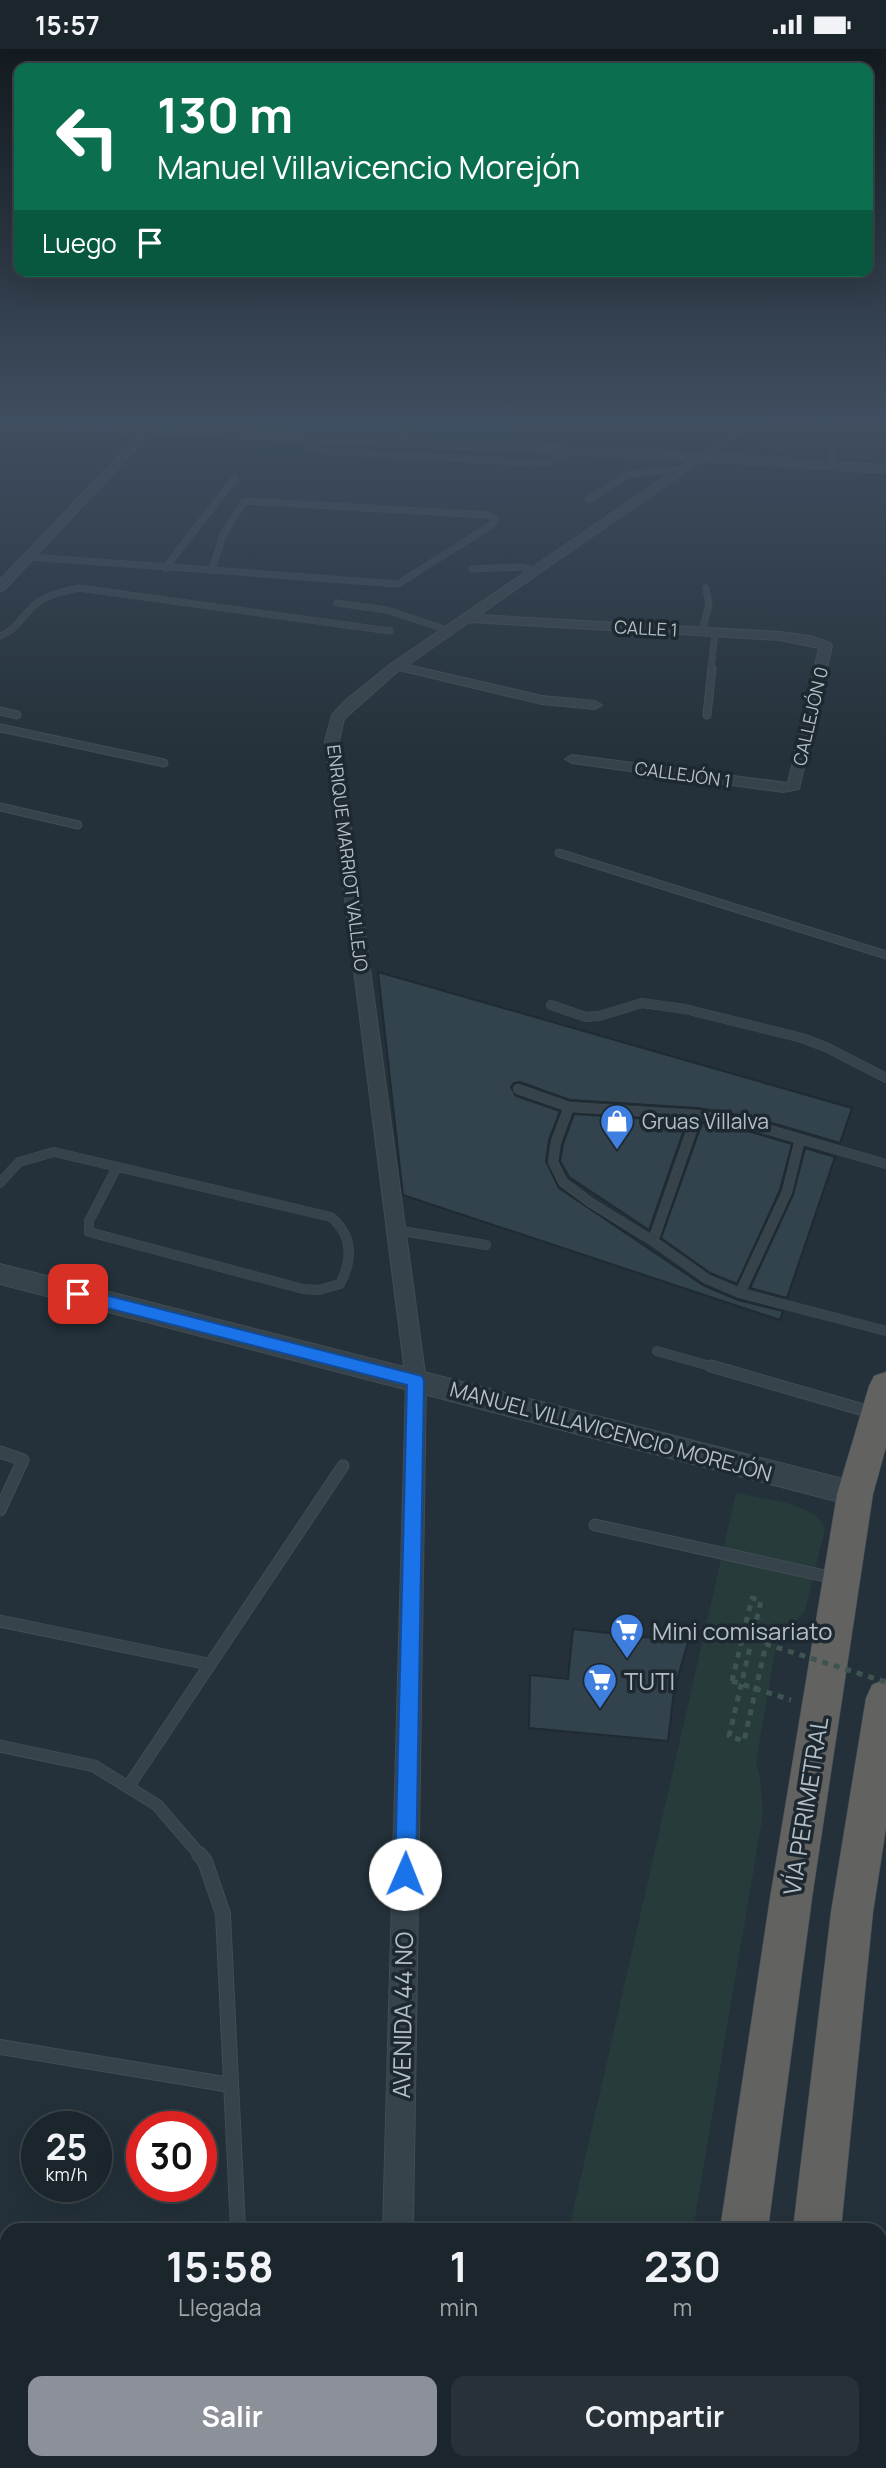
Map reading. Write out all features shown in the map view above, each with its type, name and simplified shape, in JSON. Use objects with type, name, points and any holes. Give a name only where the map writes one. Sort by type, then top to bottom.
[{"type":"highway","name":"VÍA PERIMETRAL","points":[[745,2223],[791,1898],[855,1494],[882,1400]]},
{"type":"highway","points":[[818,2223],[852,1912],[886,1701]]},
{"type":"street","points":[[0,587],[50,535]]},
{"type":"street","name":"ENRIQUE MARRIOT VALLEJO","points":[[416,1381],[332,740],[337,718],[351,703],[447,630],[586,535]]},
{"type":"street","name":"CALLE 1","points":[[465,618],[780,636],[810,640],[826,646]]},
{"type":"street","name":"CALLEJÓN 0","points":[[794,786],[826,646]]},
{"type":"street","points":[[397,666],[542,700],[595,705]]},
{"type":"street","name":"CALLEJÓN 1","points":[[572,759],[783,788],[794,786]]},
{"type":"street","name":"MANUEL VILLAVICENCIO MOREJÓN","points":[[0,1274],[855,1494]]},
{"type":"street","name":"AVENIDA 44 NO","points":[[398,2223],[416,1381]]},
{"type":"lane","points":[[165,568],[191,535]]},
{"type":"lane","points":[[212,571],[223,535]]},
{"type":"lane","points":[[28,558],[398,584],[476,535]]},
{"type":"lane","points":[[472,569],[510,567],[535,570]]},
{"type":"lane","points":[[0,636],[7,634],[40,599],[79,588],[390,631]]},
{"type":"lane","points":[[706,589],[710,596],[707,715]]},
{"type":"lane","points":[[337,603],[387,610],[447,630]]},
{"type":"lane","points":[[0,711],[17,715]]},
{"type":"lane","points":[[0,728],[164,762]]},
{"type":"lane","points":[[0,807],[78,825]]},
{"type":"lane","points":[[559,853],[886,955]]},
{"type":"lane","points":[[551,1005],[586,1017],[599,1016],[642,1003],[685,1009],[802,1038],[828,1048],[886,1078]]},
{"type":"lane","points":[[518,1089],[569,1107],[697,1115],[753,1125],[886,1164]]},
{"type":"lane","points":[[569,1107],[556,1142],[553,1162],[562,1182],[591,1203],[653,1241],[707,1279],[740,1293],[886,1331]]},
{"type":"lane","points":[[653,1241],[697,1115]]},
{"type":"lane","points":[[740,1293],[787,1192],[800,1139]]},
{"type":"lane","points":[[0,1183],[19,1162],[54,1152],[331,1217],[344,1226],[348,1238],[350,1259],[343,1280],[340,1284],[318,1290],[303,1289],[89,1231],[89,1221],[117,1167]]},
{"type":"lane","points":[[396,1230],[486,1245]]},
{"type":"lane","points":[[657,1351],[882,1400]]},
{"type":"lane","points":[[0,1453],[23,1460],[0,1510]]},
{"type":"lane","points":[[128,1787],[208,1664],[269,1581],[343,1466]]},
{"type":"lane","points":[[595,1525],[842,1580]]},
{"type":"lane","points":[[0,1621],[208,1664]]},
{"type":"lane","points":[[0,1746],[94,1766],[157,1805],[205,1861],[223,1914],[238,2223]]},
{"type":"lane","points":[[0,2047],[230,2085]]},
{"type":"path","points":[[821,1710],[732,1681],[752,1598],[761,1601],[729,1736],[744,1741],[766,1644],[886,1682]]},
{"type":"green space","points":[[736,1493],[800,1507],[820,1520],[825,1529],[805,1610],[794,1624],[780,1624],[756,1762],[763,1814],[694,2223],[570,2223]]},
{"type":"building","points":[[378,972],[852,1108],[840,1143],[755,1118],[698,1108],[570,1100],[520,1082],[511,1087],[516,1096],[560,1111],[549,1140],[546,1161],[559,1188],[703,1285],[738,1300],[783,1311],[780,1320],[403,1195]]},
{"type":"building","points":[[574,1114],[687,1121],[649,1230],[569,1177],[560,1161]]},
{"type":"building","points":[[702,1123],[751,1132],[792,1144],[780,1190],[737,1284],[710,1273],[661,1238]]},
{"type":"building","points":[[805,1148],[835,1157],[787,1298],[750,1288],[793,1195]]},
{"type":"building","points":[[573,1629],[688,1642],[674,1691],[668,1741],[529,1728],[530,1675],[568,1679]]},
{"type":"place","name":"Gruas Villalva","points":[[617,1151]]},
{"type":"place","name":"Mini comisariato","points":[[627,1660]]},
{"type":"place","name":"TUTI","points":[[600,1710]]},
{"type":"route","points":[[78,1294],[416,1381],[405,1874]]}]
